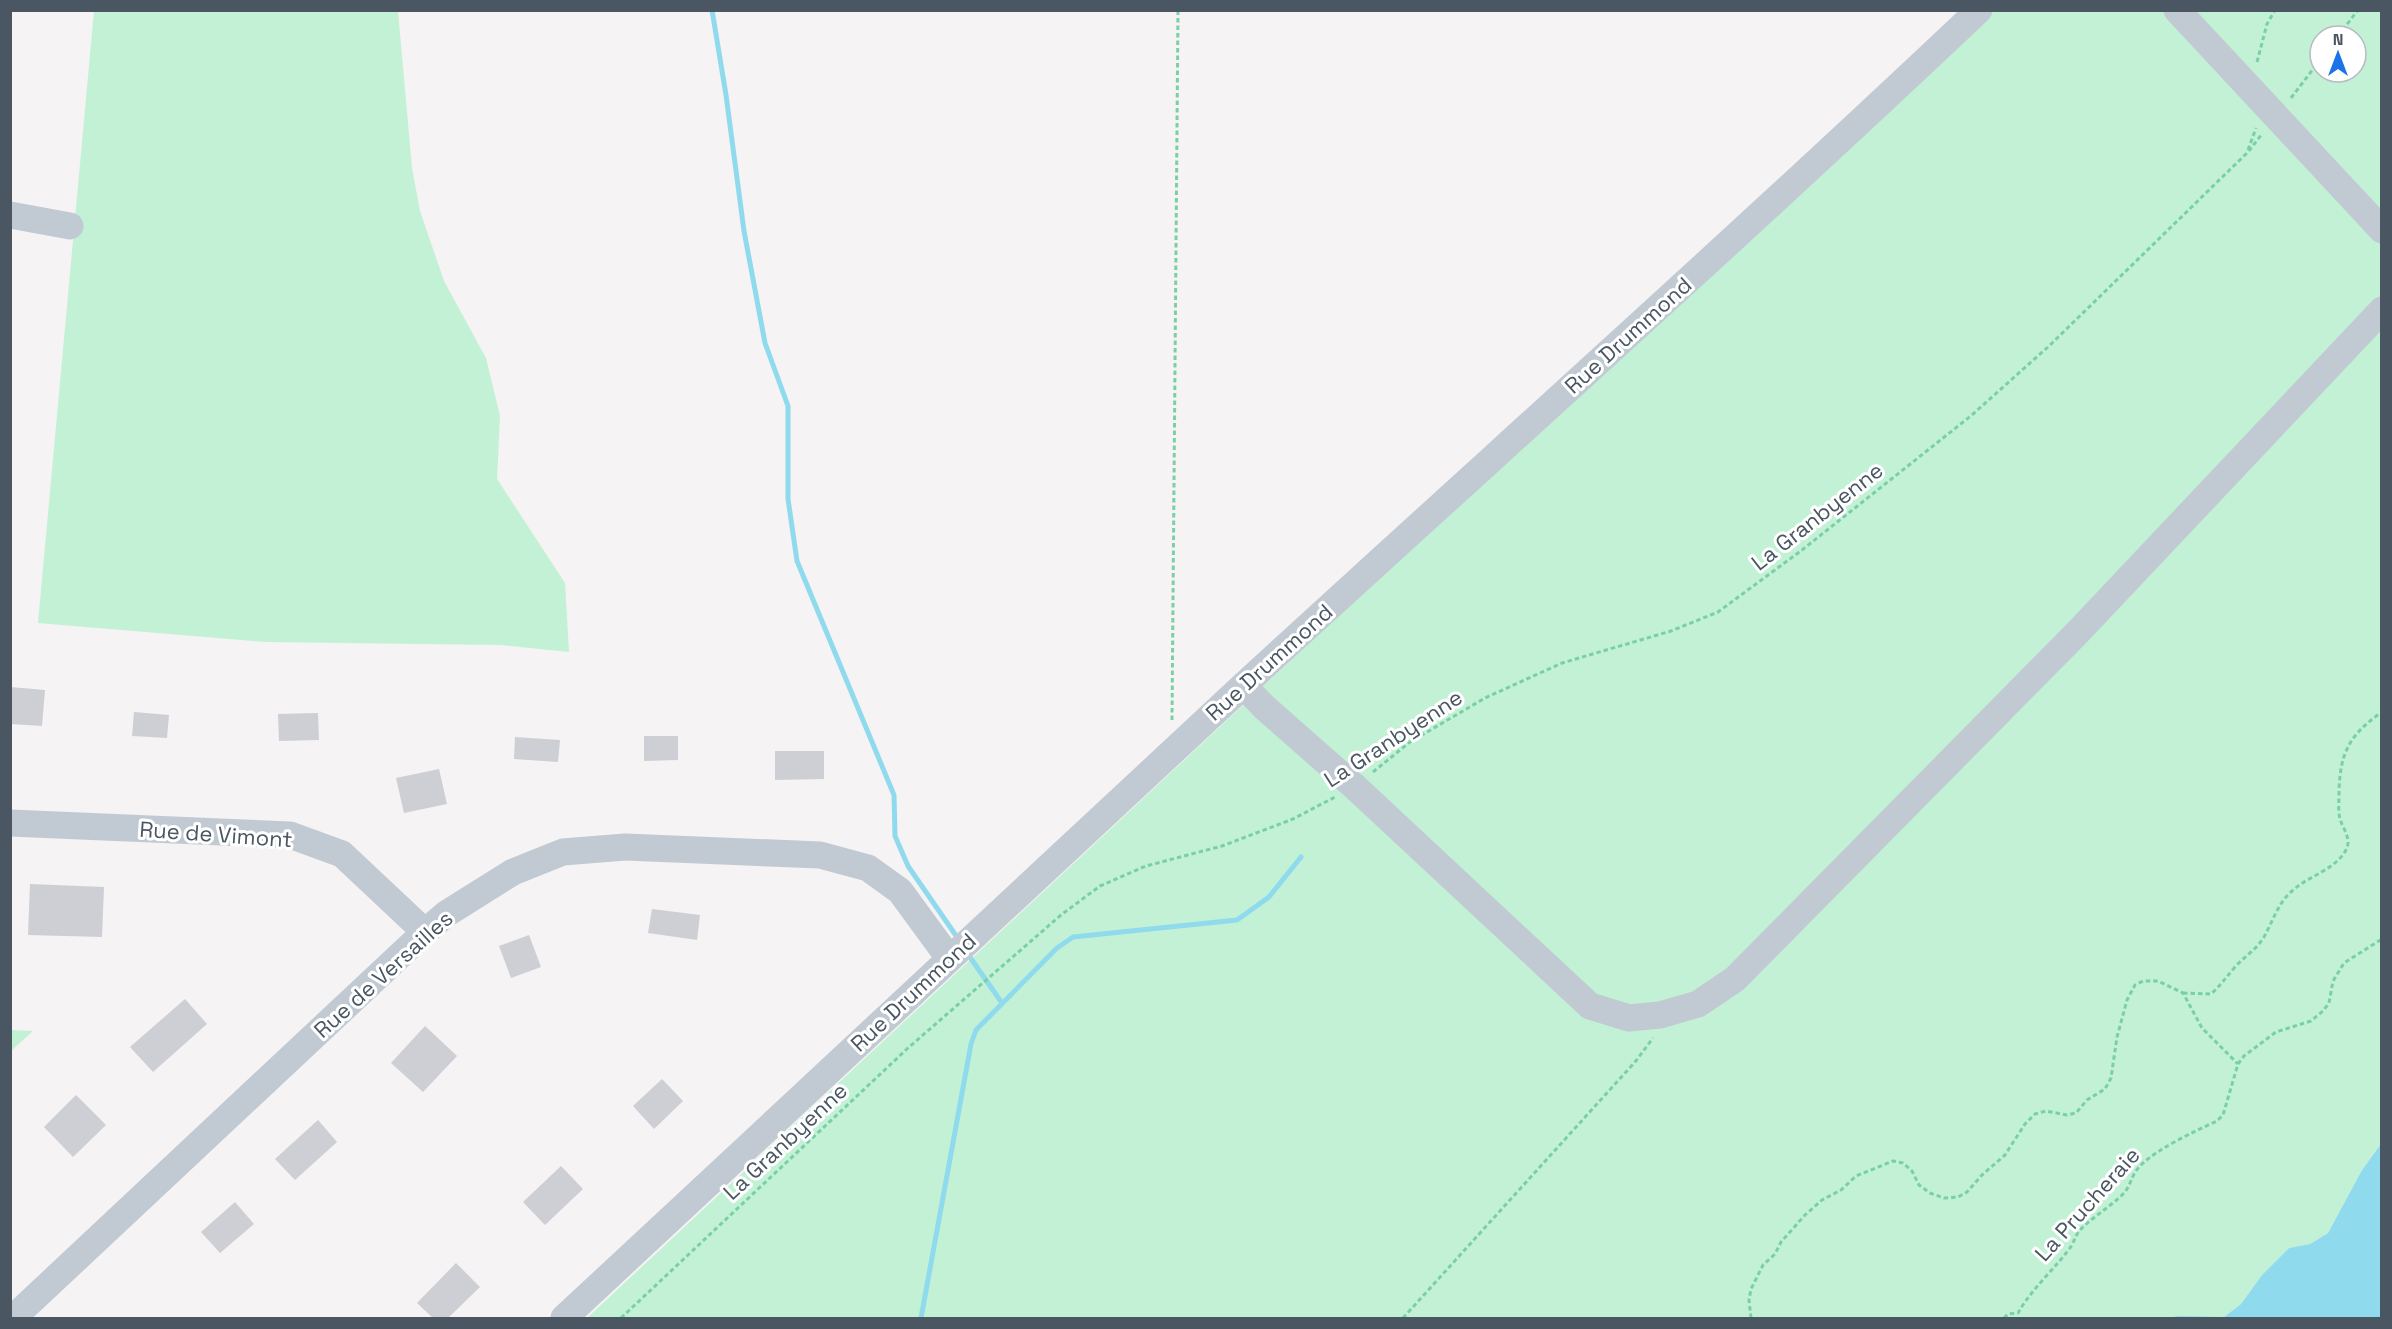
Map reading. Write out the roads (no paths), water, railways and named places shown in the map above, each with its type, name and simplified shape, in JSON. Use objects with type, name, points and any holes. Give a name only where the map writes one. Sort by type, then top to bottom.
[{"type":"street","name":"Rue Drummond","points":[[564,1318],[1172,752],[1810,169],[1979,10]]},
{"type":"street","points":[[2177,10],[2382,230]]},
{"type":"street","points":[[10,215],[70,226]]},
{"type":"street","points":[[1244,686],[1264,707],[1355,787],[1590,1006],[1629,1018],[1660,1015],[1698,1004],[1735,979],[2078,632],[2382,310]]},
{"type":"street","name":"Rue de Vimont","points":[[10,823],[290,835],[342,854],[425,932]]},
{"type":"street","name":"Rue de Versailles","points":[[13,1318],[446,914],[513,872],[563,852],[625,847],[820,855],[868,868],[900,891],[950,958]]},
{"type":"water","points":[[2381,1144],[2381,1318],[2168,1318],[2178,1316],[2224,1317],[2241,1304],[2262,1275],[2289,1248],[2310,1244],[2328,1233],[2362,1170]]},
{"type":"waterway","points":[[712,10],[744,231],[765,343],[788,406],[788,499],[797,561],[894,795],[895,836],[908,866],[959,940]]},
{"type":"waterway","points":[[921,1318],[971,1044],[976,1030],[1057,948],[1073,937],[1237,920],[1269,897],[1301,857]]},
{"type":"waterway","points":[[967,953],[1002,1003]]}]
